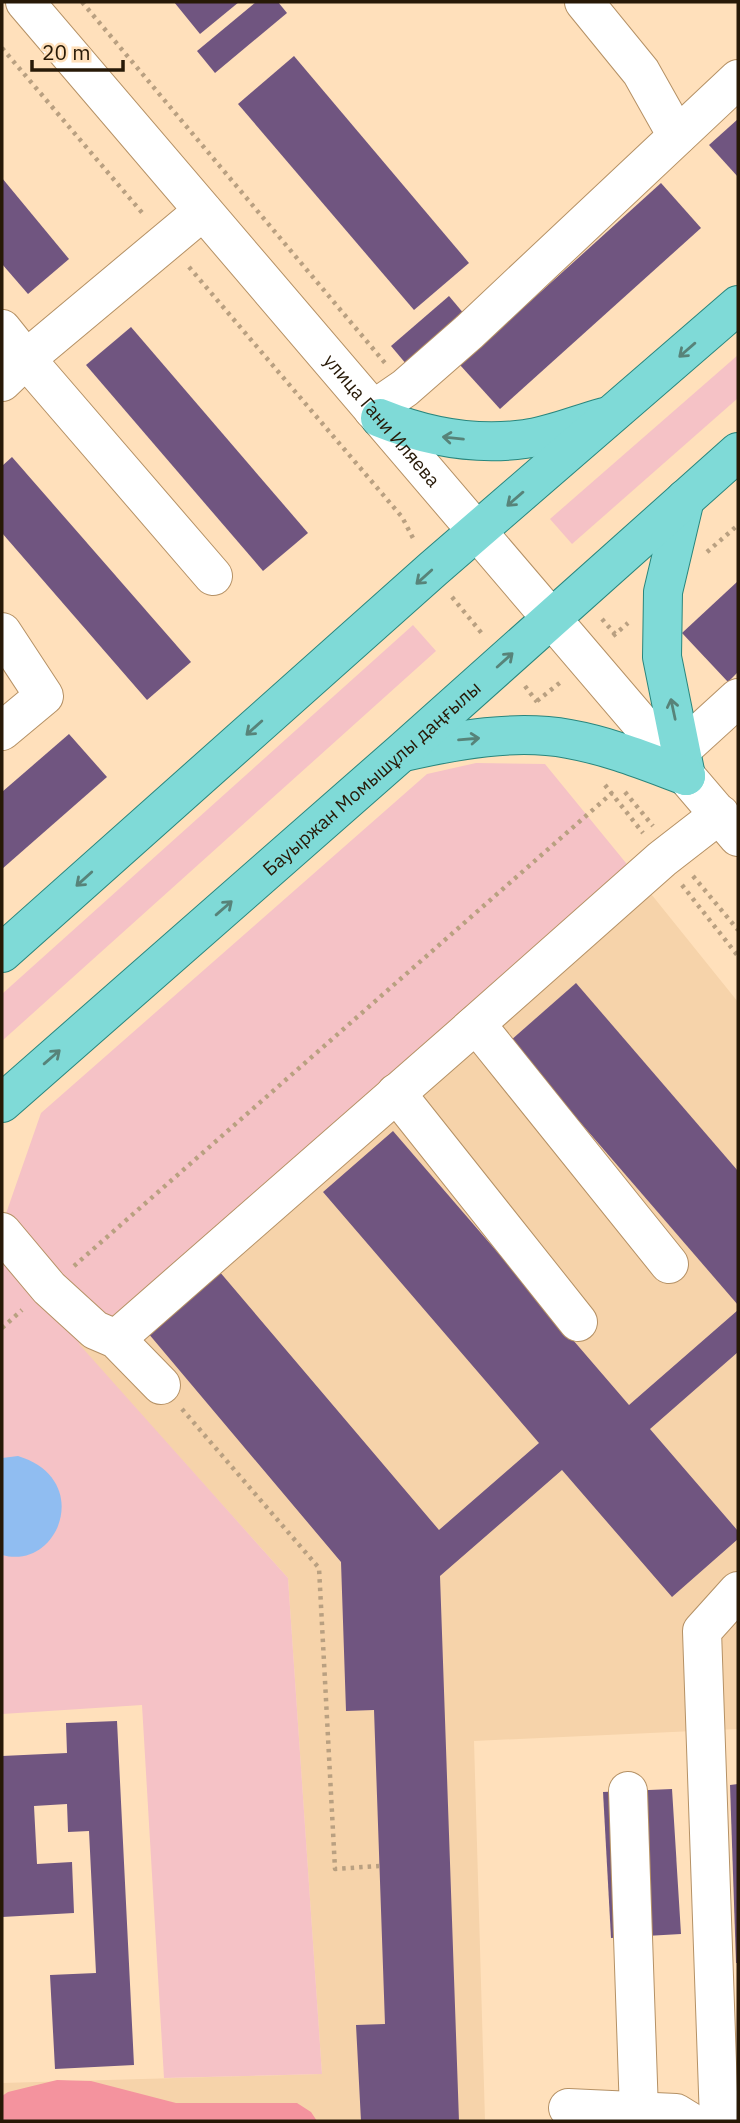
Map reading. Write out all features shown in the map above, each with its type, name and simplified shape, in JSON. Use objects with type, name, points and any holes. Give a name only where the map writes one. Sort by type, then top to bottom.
[{"type":"main road","points":[[2,953],[738,305]]},
{"type":"main road","points":[[377,414],[422,435],[488,441],[526,439],[616,413]]},
{"type":"main road","name":"Бауыржан Момышұлы даңғылы","points":[[6,1106],[738,452]]},
{"type":"main road","points":[[402,752],[457,740],[490,737],[567,738],[683,763],[662,657],[663,592],[685,499]]},
{"type":"street","name":"улица Гани Иляева","points":[[25,2],[476,533],[683,763],[729,826]]},
{"type":"street","points":[[590,4],[641,72],[677,136]]},
{"type":"street","points":[[377,414],[469,332],[738,79]]},
{"type":"street","points":[[14,370],[203,211]]},
{"type":"street","points":[[2,329],[14,370],[213,576]]},
{"type":"street","points":[[2,632],[44,696],[2,731]]},
{"type":"street","points":[[683,763],[738,698]]},
{"type":"street","points":[[469,1030],[662,859],[729,826]]},
{"type":"street","points":[[116,1339],[476,1024],[669,1264]]},
{"type":"street","points":[[396,1093],[578,1322]]},
{"type":"street","points":[[2,1232],[49,1288],[95,1330],[116,1339],[161,1385]]},
{"type":"street","points":[[719,2121],[702,1632],[738,1591]]},
{"type":"street","points":[[628,1791],[639,2112]]},
{"type":"street","points":[[568,2108],[676,2113],[689,2121]]},
{"type":"path","points":[[82,2],[405,388]]},
{"type":"path","points":[[2,48],[402,517],[417,545]]},
{"type":"path","points":[[452,597],[477,627]]},
{"type":"path","points":[[521,681],[537,701]]},
{"type":"path","points":[[2,1328],[612,793]]},
{"type":"path","points":[[161,1385],[319,1568],[335,1868],[379,1866]]},
{"type":"shaded area","points":[[738,355],[738,398],[572,544],[550,519]]},
{"type":"shaded area","points":[[413,625],[436,651],[2,1041],[2,994]]},
{"type":"shaded area","points":[[476,763],[545,764],[635,874],[79,1344],[288,1578],[322,2074],[164,2078],[142,1705],[2,1714],[2,1225],[41,1113],[427,774]]},
{"type":"shaded area","points":[[635,874],[738,1002],[738,1729],[474,1741],[485,2121],[2,2121],[2,2083],[322,2074],[288,1578],[78,1344]]},
{"type":"shaded area","points":[[57,2080],[91,2081],[176,2103],[297,2103],[311,2112],[317,2121],[2,2121],[2,2096],[8,2092]]},
{"type":"water","points":[[18,1456],[41,1468],[56,1483],[61,1502],[60,1520],[52,1537],[39,1550],[22,1556],[2,1555],[2,1458]]},
{"type":"building","points":[[174,2],[239,2],[200,34]]},
{"type":"building","points":[[256,2],[278,2],[287,13],[215,73],[197,51]]},
{"type":"building","points":[[294,56],[469,263],[414,310],[238,104]]},
{"type":"building","points":[[738,119],[738,177],[709,145]]},
{"type":"building","points":[[2,178],[69,259],[28,294],[2,264]]},
{"type":"building","points":[[661,183],[701,228],[500,409],[460,365]]},
{"type":"building","points":[[449,296],[470,321],[412,371],[391,346]]},
{"type":"building","points":[[131,327],[308,533],[263,571],[86,365]]},
{"type":"building","points":[[12,457],[191,662],[147,700],[2,533],[2,466]]},
{"type":"building","points":[[738,581],[738,672],[728,682],[682,633]]},
{"type":"building","points":[[69,734],[107,777],[2,869],[2,792]]},
{"type":"building","points":[[576,983],[738,1171],[738,1305],[510,1041]]},
{"type":"building","points":[[393,1131],[629,1405],[738,1310],[738,1352],[650,1429],[738,1531],[738,1539],[672,1597],[562,1470],[440,1576],[459,2121],[361,2121],[356,2025],[385,2024],[374,1710],[346,1711],[341,1562],[148,1333],[219,1271],[439,1530],[539,1443],[323,1192]]},
{"type":"building","points":[[117,1721],[134,2065],[55,2069],[50,1975],[96,1973],[89,1831],[68,1832],[67,1804],[34,1806],[37,1864],[72,1862],[74,1913],[2,1917],[2,1756],[67,1753],[66,1723]]},
{"type":"building","points":[[738,1784],[738,1963],[736,1963],[730,1785]]},
{"type":"building","points":[[672,1789],[681,1934],[611,1938],[603,1792]]}]
